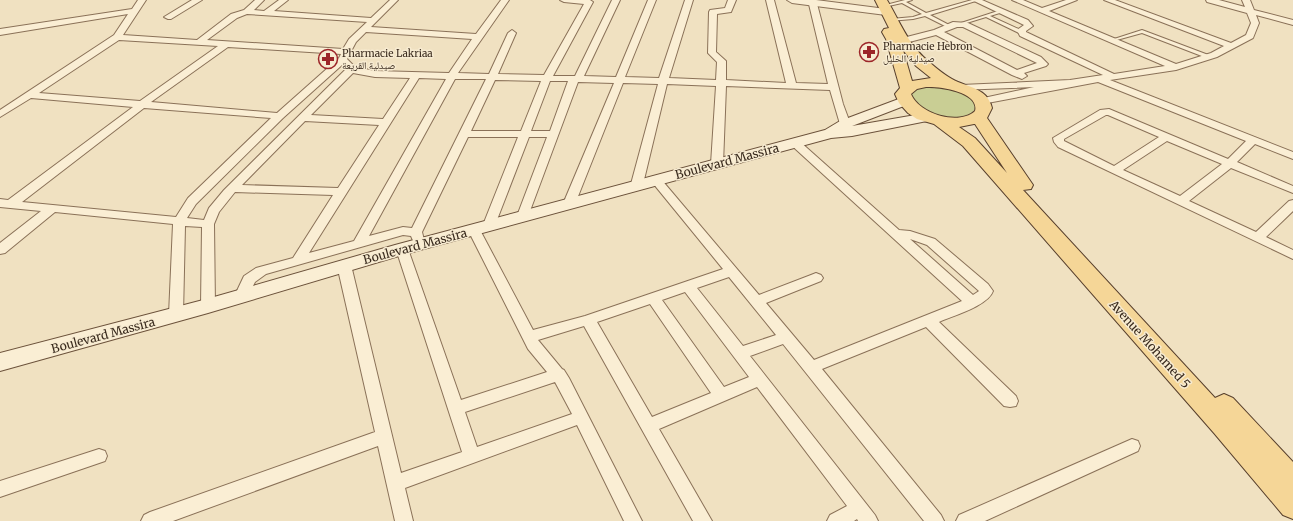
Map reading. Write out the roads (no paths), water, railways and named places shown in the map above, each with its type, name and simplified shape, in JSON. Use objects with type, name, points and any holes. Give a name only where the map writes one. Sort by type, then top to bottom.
[{"type":"main road","points":[[882,8],[898,42],[909,107],[933,118],[969,142],[1013,181]]},
{"type":"main road","points":[[898,42],[921,63],[956,86],[974,94],[1013,181]]},
{"type":"main road","points":[[843,129],[906,94],[913,85],[930,82],[956,86]]},
{"type":"main road","points":[[843,129],[933,118],[961,121],[980,109]]},
{"type":"main road","name":"Boulevard Massira","points":[[0,362],[208,306],[344,265],[413,242],[482,228],[637,184],[717,164],[843,129]]},
{"type":"main road","name":"Avenue Mohamed 5","points":[[1013,181],[1223,425],[1281,470],[1293,506]]},
{"type":"street","points":[[0,114],[117,37],[142,0]]},
{"type":"street","points":[[168,17],[198,0]]},
{"type":"street","points":[[247,12],[260,0]]},
{"type":"street","points":[[266,13],[284,0]]},
{"type":"street","points":[[176,315],[179,221],[192,201],[344,55],[352,41],[394,0]]},
{"type":"street","points":[[359,243],[452,76],[505,0]]},
{"type":"street","points":[[564,0],[590,1],[547,78],[525,134],[482,228],[529,337],[538,352],[559,374],[633,521]]},
{"type":"street","points":[[523,216],[576,79],[616,0]]},
{"type":"street","points":[[569,204],[652,0]]},
{"type":"street","points":[[637,184],[663,81],[689,0]]},
{"type":"street","points":[[717,164],[722,61],[712,53],[713,12],[728,10],[732,0]]},
{"type":"street","points":[[770,0],[792,86]]},
{"type":"street","points":[[792,0],[882,8]]},
{"type":"street","points":[[976,0],[1027,24],[1029,26],[1021,32],[1114,77]]},
{"type":"street","points":[[985,4],[998,0]]},
{"type":"street","points":[[1016,0],[1176,67]]},
{"type":"street","points":[[1042,11],[1073,0]]},
{"type":"street","points":[[1108,0],[1232,46]]},
{"type":"street","points":[[1210,0],[1293,23]]},
{"type":"street","points":[[956,86],[1042,86],[1070,84],[1176,67],[1209,57],[1250,36],[1255,23],[1246,0]]},
{"type":"street","points":[[812,1],[843,129]]},
{"type":"street","points":[[0,32],[134,11]]},
{"type":"street","points":[[198,43],[234,16],[247,12],[372,20]]},
{"type":"street","points":[[898,42],[937,32],[960,24],[979,30],[1038,59],[1044,64],[1015,73]]},
{"type":"street","points":[[363,29],[478,37]]},
{"type":"street","points":[[937,32],[1042,86]]},
{"type":"street","points":[[413,242],[512,33]]},
{"type":"street","points":[[117,37],[344,55]]},
{"type":"street","points":[[5,204],[141,104],[225,45]]},
{"type":"street","points":[[344,55],[344,64],[352,69],[375,74],[720,82],[833,87]]},
{"type":"street","points":[[208,306],[208,224],[213,211],[232,188],[352,69]]},
{"type":"street","points":[[298,260],[416,75]]},
{"type":"street","points":[[1100,79],[1293,156]]},
{"type":"street","points":[[980,109],[1042,86]]},
{"type":"street","points":[[30,95],[279,116]]},
{"type":"street","points":[[1293,190],[1109,112],[1104,112],[1058,138],[1062,145],[1293,255]]},
{"type":"street","points":[[303,118],[386,122]]},
{"type":"street","points":[[464,134],[554,134]]},
{"type":"street","points":[[1115,170],[1167,136]]},
{"type":"street","points":[[1182,201],[1230,163],[1253,140]]},
{"type":"street","points":[[794,142],[972,302]]},
{"type":"street","points":[[656,180],[812,367],[935,521]]},
{"type":"street","points":[[232,188],[341,192]]},
{"type":"street","points":[[5,204],[51,210],[208,224]]},
{"type":"street","points":[[1258,238],[1293,204]]},
{"type":"street","points":[[0,250],[51,210]]},
{"type":"street","points":[[242,295],[249,279],[261,271],[402,231],[413,242],[456,408],[470,455]]},
{"type":"street","points":[[812,367],[972,302],[985,294],[986,291],[978,282],[931,242],[916,237],[895,233]]},
{"type":"street","points":[[344,265],[404,521]]},
{"type":"street","points":[[529,337],[588,320],[731,271]]},
{"type":"street","points":[[756,301],[816,278]]},
{"type":"street","points":[[688,286],[864,515],[836,521]]},
{"type":"street","points":[[653,298],[721,395]]},
{"type":"street","points":[[588,320],[703,521]]},
{"type":"street","points":[[928,320],[1010,401]]},
{"type":"street","points":[[741,353],[786,337]]},
{"type":"street","points":[[456,408],[559,374]]},
{"type":"street","points":[[648,426],[759,379]]},
{"type":"street","points":[[396,483],[470,455],[581,417]]},
{"type":"street","points":[[150,521],[385,436]]},
{"type":"street","points":[[977,519],[1132,446]]},
{"type":"street","points":[[0,489],[99,456]]},
{"type":"lane","points":[[882,8],[910,0]]},
{"type":"lane","points":[[882,8],[913,18],[976,0]]},
{"type":"lane","points":[[903,2],[949,27]]},
{"type":"lane","points":[[960,24],[1001,11]]},
{"type":"lane","points":[[987,16],[1021,32]]},
{"type":"lane","points":[[1113,40],[1142,31],[1209,57]]},
{"type":"place","name":"Pharmacie Hebron صيدلية الخليل","points":[[869,52]]},
{"type":"place","name":"Pharmacie Lakriaa صيدلية القريعة","points":[[328,59]]}]
